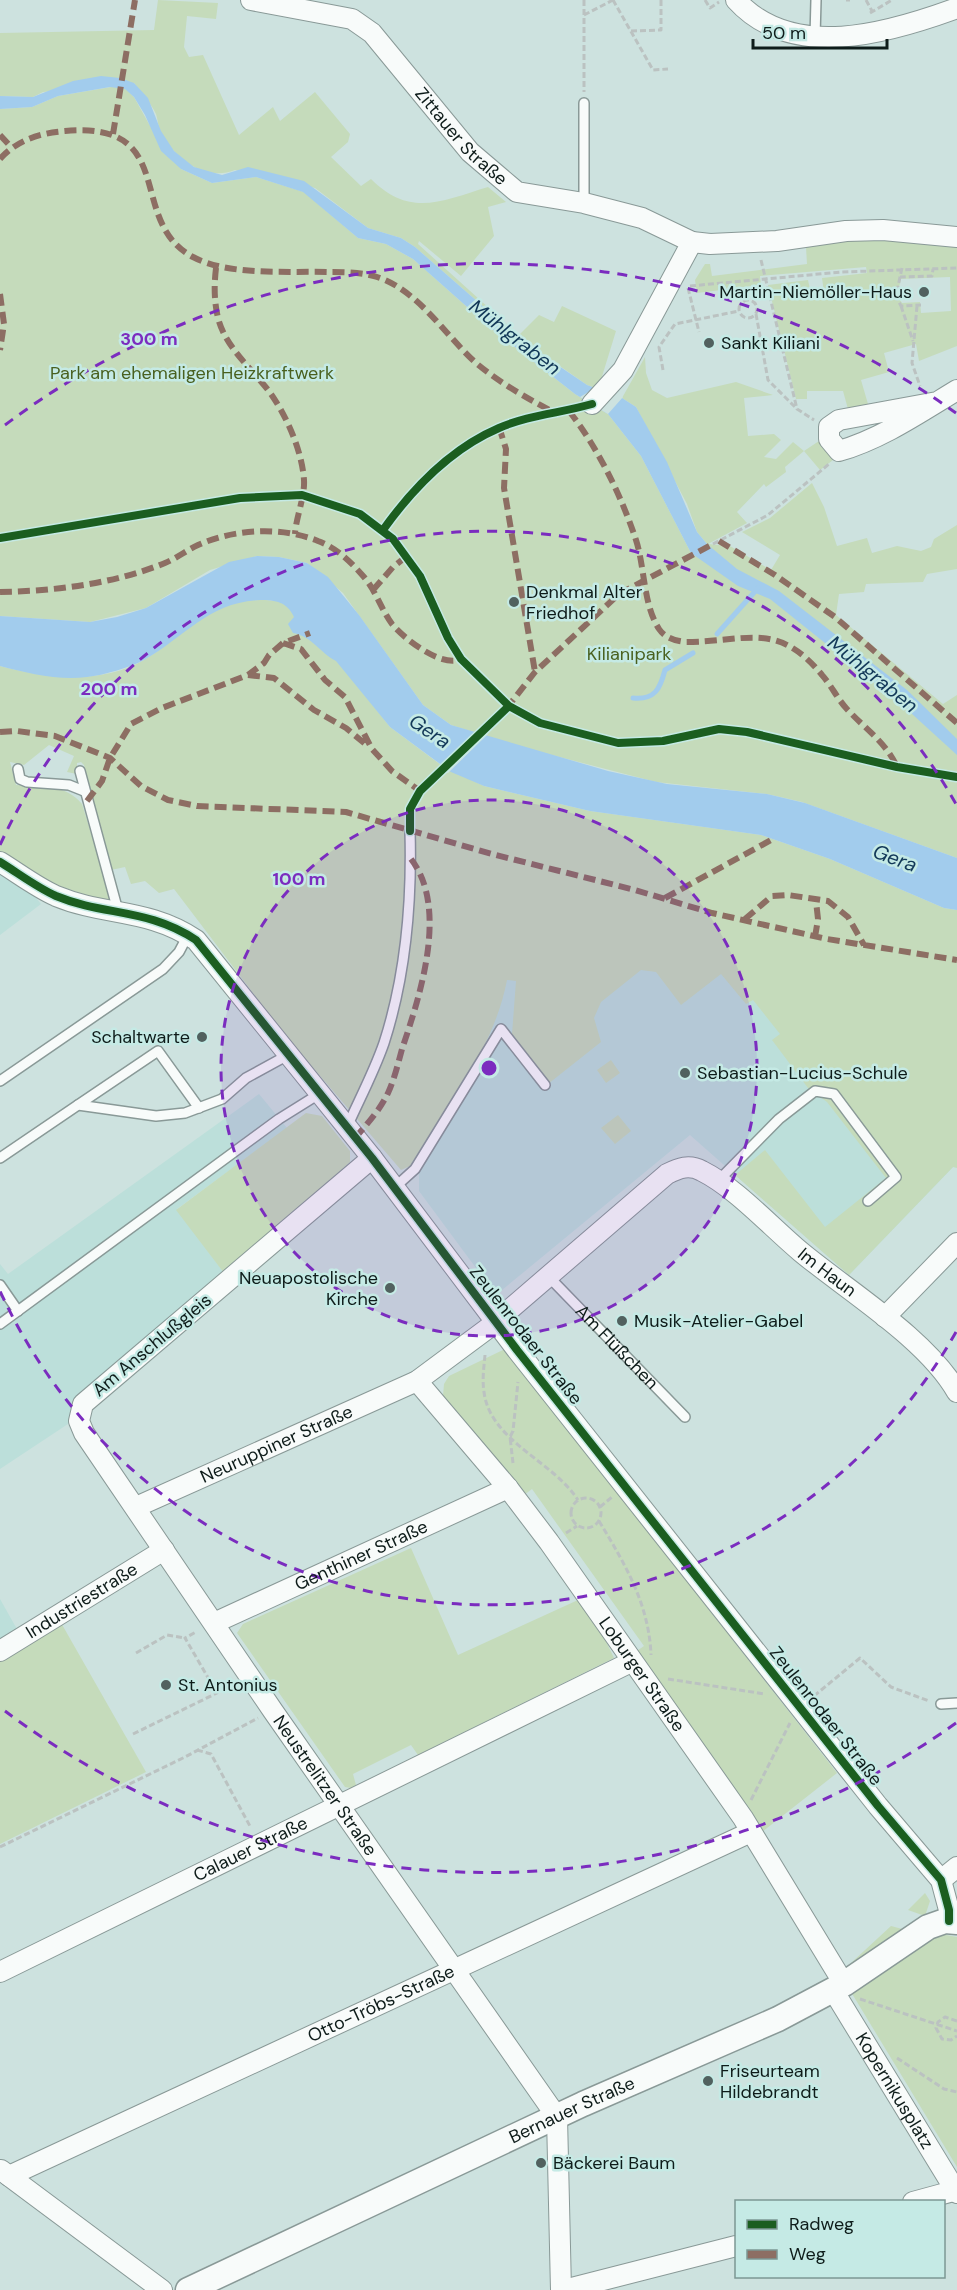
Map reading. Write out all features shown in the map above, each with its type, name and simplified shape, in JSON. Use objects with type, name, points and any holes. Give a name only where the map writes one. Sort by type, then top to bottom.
[{"type":"street","name":"Zittauer Straße","points":[[251,0],[352,19],[372,33],[470,152],[506,186],[517,192],[584,203],[642,218],[692,242],[747,243],[846,231],[874,230],[957,237]]},
{"type":"street","points":[[736,0],[758,19],[783,32],[815,39],[887,28],[957,8]]},
{"type":"street","points":[[592,404],[622,370],[692,242]]},
{"type":"street","points":[[930,397],[864,444],[839,451],[829,439],[829,427],[839,420],[957,390]]},
{"type":"street","name":"Zeulenrodaer Straße","points":[[0,862],[55,895],[142,915],[177,928],[196,940],[372,1158],[491,1325],[517,1350],[878,1806],[941,1880],[953,1921]]},
{"type":"street","name":"Am Anschlußgleis","points":[[79,1421],[83,1404],[372,1158]]},
{"type":"street","name":"Im Haun","points":[[548,1276],[667,1174],[688,1167],[700,1170],[718,1181],[803,1253],[885,1317],[943,1372],[957,1392]]},
{"type":"street","points":[[885,1317],[957,1244]]},
{"type":"street","points":[[417,1381],[491,1325],[548,1276]]},
{"type":"street","name":"Loburger Straße","points":[[417,1381],[508,1488],[643,1668],[747,1825],[838,1987]]},
{"type":"street","name":"Neuruppiner Straße","points":[[136,1507],[417,1381]]},
{"type":"street","name":"Neustrelitzer Straße","points":[[79,1421],[84,1433],[273,1711],[455,1968],[557,2117]]},
{"type":"street","name":"Genthiner Straße","points":[[213,1623],[508,1488]]},
{"type":"street","name":"Industriestraße","points":[[0,1651],[164,1550]]},
{"type":"street","name":"Calauer Straße","points":[[0,1972],[339,1807],[643,1668]]},
{"type":"street","name":"Otto-Tröbs-Straße","points":[[5,2173],[455,1968],[747,1825]]},
{"type":"street","points":[[941,1880],[957,1867]]},
{"type":"street","name":"Bernauer Straße","points":[[188,2290],[557,2117],[778,2019],[838,1987],[928,1927],[953,1921]]},
{"type":"street","name":"Kopernikusplatz","points":[[838,1987],[869,2049],[956,2191]]},
{"type":"street","points":[[557,2117],[562,2290],[735,2246]]},
{"type":"street","points":[[5,2173],[162,2290]]},
{"type":"street","points":[[921,2200],[956,2191]]},
{"type":"lane","points":[[815,39],[816,0]]},
{"type":"lane","points":[[584,103],[584,203]]},
{"type":"lane","points":[[18,769],[20,779],[27,782],[69,785],[84,791]]},
{"type":"lane","points":[[80,771],[117,910]]},
{"type":"lane","points":[[347,1127],[384,1043],[405,948],[411,888],[410,831]]},
{"type":"lane","points":[[0,1081],[163,969],[179,952],[188,935]]},
{"type":"lane","points":[[394,1188],[415,1169],[501,1029],[544,1085]]},
{"type":"lane","points":[[0,1158],[158,1051],[199,1108]]},
{"type":"lane","points":[[78,1105],[156,1116],[185,1113],[222,1099],[246,1078],[288,1055]]},
{"type":"lane","points":[[718,1181],[779,1119],[814,1091],[834,1094],[896,1177],[868,1201]]},
{"type":"lane","points":[[0,1324],[279,1119],[319,1094]]},
{"type":"lane","name":"Am Flüßchen","points":[[548,1276],[685,1417]]},
{"type":"lane","points":[[0,1285],[18,1311]]},
{"type":"lane","points":[[941,1704],[957,1703]]},
{"type":"path","points":[[584,0],[584,103]]},
{"type":"path","points":[[584,15],[613,0],[653,70],[669,69]]},
{"type":"path","points":[[631,31],[661,30],[661,0]]},
{"type":"path","points":[[705,0],[710,8],[723,0]]},
{"type":"path","points":[[866,0],[872,11]]},
{"type":"path","points":[[866,16],[892,0]]},
{"type":"path","points":[[670,280],[688,286],[902,268],[957,268]]},
{"type":"path","points":[[902,268],[896,296],[914,343]]},
{"type":"path","points":[[900,277],[932,277],[933,268]]},
{"type":"path","points":[[763,278],[797,409]]},
{"type":"path","points":[[688,290],[699,332]]},
{"type":"path","points":[[756,314],[746,318],[740,311],[741,303],[749,299],[757,304],[756,314],[768,380],[797,409],[829,427]]},
{"type":"path","points":[[901,306],[919,306],[912,363],[930,397]]},
{"type":"path","points":[[663,370],[659,347],[675,324],[740,311]]},
{"type":"path","points":[[713,544],[768,515],[834,460],[839,451]]},
{"type":"path","points":[[491,1325],[484,1393],[488,1409],[510,1437],[557,1476],[578,1500]]},
{"type":"path","points":[[508,1488],[514,1453],[510,1437],[513,1431],[518,1380],[517,1350]]},
{"type":"path","points":[[599,1521],[587,1529],[574,1523],[570,1510],[578,1500],[589,1498],[597,1503],[601,1512],[599,1521],[631,1575],[646,1614],[643,1668],[664,1678],[797,1703]]},
{"type":"path","points":[[136,1653],[167,1635],[185,1638],[213,1623]]},
{"type":"path","points":[[134,1734],[217,1693],[185,1638]]},
{"type":"path","points":[[747,1825],[780,1739],[797,1703],[860,1658],[891,1687],[941,1704]]},
{"type":"path","points":[[0,1847],[273,1711]]},
{"type":"path","points":[[197,1750],[211,1754],[260,1846]]},
{"type":"path","points":[[838,1987],[937,2024],[957,2034],[951,2040],[942,2039],[936,2032],[937,2024],[945,2017],[957,2021]]},
{"type":"path","points":[[869,2049],[884,2049],[944,2089],[957,2092]]},
{"type":"shaded area","points":[[0,871],[33,894],[41,904],[0,935]]},
{"type":"shaded area","name":"Sebastian-Lucius-Schule","points":[[445,940],[794,945],[953,1167],[849,1275],[690,1135],[496,1295],[419,1191],[419,1173],[410,1166],[402,1167]]},
{"type":"shaded area","points":[[259,1094],[287,1128],[177,1209],[227,1277],[83,1398],[68,1424],[0,1469],[0,1264],[8,1274]]},
{"type":"shaded area","points":[[0,1599],[22,1638],[0,1651]]},
{"type":"green space","points":[[158,0],[218,3],[216,19],[187,16],[184,47],[189,57],[203,55],[239,135],[273,107],[280,121],[315,92],[350,134],[348,142],[331,157],[361,186],[371,179],[399,199],[427,203],[488,187],[506,202],[488,207],[494,236],[461,276],[419,241],[418,244],[519,335],[539,315],[554,322],[562,306],[616,331],[600,383],[595,388],[587,385],[518,337],[415,247],[401,238],[368,228],[315,188],[235,170],[213,173],[192,166],[167,143],[160,131],[154,110],[134,83],[43,92],[33,97],[0,96],[0,33],[154,30]]},
{"type":"green space","name":"Park am ehemaligen Heizkraftwerk","points":[[117,86],[126,89],[134,97],[149,124],[181,169],[212,183],[256,177],[304,192],[358,238],[386,244],[413,259],[492,329],[575,394],[608,414],[641,456],[691,553],[707,544],[697,532],[687,504],[636,407],[622,398],[645,357],[646,373],[652,390],[667,398],[736,382],[773,395],[744,398],[748,436],[774,434],[781,440],[764,457],[776,459],[793,442],[804,451],[785,467],[786,472],[766,487],[764,484],[737,512],[747,523],[708,544],[730,546],[771,570],[780,555],[742,532],[770,518],[812,483],[824,507],[837,546],[867,538],[872,553],[897,546],[921,551],[931,547],[934,539],[957,525],[957,569],[927,574],[923,582],[866,584],[864,592],[839,594],[836,615],[943,704],[957,695],[957,858],[802,802],[767,794],[656,782],[513,745],[451,725],[423,705],[343,593],[307,563],[279,557],[257,556],[210,570],[146,608],[90,622],[0,616],[0,109],[32,107],[58,96]]},
{"type":"green space","points":[[853,240],[893,240],[957,245],[957,346],[919,361],[916,344],[884,353],[889,372],[861,380],[868,404],[848,409],[843,391],[807,391],[807,399],[796,399],[768,285],[808,280],[811,294],[824,292],[822,278],[867,273],[866,267],[760,276],[761,285],[697,293],[695,280],[705,264],[710,264],[712,276],[807,264],[806,247]],"holes":[[[950,277],[951,311],[921,313],[920,302],[902,303],[897,295],[901,279]]]},
{"type":"green space","points":[[819,441],[833,460],[820,470],[804,451]]},
{"type":"green space","points":[[241,601],[279,601],[298,610],[390,727],[441,765],[484,786],[590,811],[761,835],[830,859],[944,908],[957,910],[957,1168],[953,1167],[849,1275],[735,1175],[765,1150],[825,1227],[886,1178],[827,1102],[808,1088],[772,1040],[780,1034],[753,1000],[746,1004],[721,974],[681,1005],[656,972],[641,970],[601,1002],[594,1018],[601,1042],[548,1084],[512,1034],[516,981],[507,980],[501,1005],[480,1054],[410,1166],[401,1170],[284,1034],[174,889],[159,893],[145,881],[131,884],[125,867],[111,870],[84,765],[81,762],[77,763],[77,774],[67,772],[74,756],[49,745],[24,765],[10,762],[16,785],[60,789],[76,797],[82,804],[111,898],[106,902],[51,883],[0,852],[0,666],[54,676],[92,676],[110,673],[144,660],[221,607]]},
{"type":"green space","points":[[611,1060],[620,1073],[606,1083],[597,1070]]},
{"type":"green space","points":[[306,1113],[322,1116],[350,1151],[350,1162],[227,1277],[176,1210]]},
{"type":"green space","points":[[618,1115],[631,1131],[615,1144],[601,1128]]},
{"type":"green space","points":[[505,1349],[837,1773],[762,1832],[634,1653],[644,1646],[532,1489],[524,1495],[443,1396],[444,1384],[449,1376]]},
{"type":"green space","points":[[411,1548],[458,1655],[578,1600],[601,1631],[614,1658],[418,1755],[411,1745],[353,1774],[356,1785],[351,1788],[345,1787],[237,1633],[243,1624]]},
{"type":"green space","points":[[60,1621],[146,1772],[0,1844],[0,1657]]},
{"type":"green space","points":[[925,1893],[930,1901],[925,1916],[908,1910]]},
{"type":"green space","points":[[891,1926],[906,1930],[860,1962],[851,1963]]},
{"type":"green space","points":[[941,1934],[957,1937],[957,2167],[851,1992],[919,1943]]},
{"type":"water","name":"Mühlgraben","points":[[101,76],[120,78],[134,83],[148,98],[161,131],[174,151],[194,167],[222,175],[248,167],[304,181],[368,228],[401,238],[415,247],[518,337],[556,364],[587,385],[622,398],[636,407],[667,462],[697,532],[707,544],[737,569],[779,591],[907,690],[957,739],[957,755],[900,703],[770,599],[738,586],[691,553],[641,456],[608,414],[575,394],[492,329],[413,259],[386,244],[358,238],[303,192],[256,177],[212,183],[181,169],[161,151],[145,115],[134,97],[125,89],[110,87],[58,96],[32,107],[0,109],[0,96],[33,97],[73,81]]},
{"type":"water","name":"Gera","points":[[257,556],[279,557],[307,563],[328,577],[359,615],[423,705],[451,725],[608,771],[667,784],[767,794],[805,803],[957,858],[957,910],[944,908],[830,859],[761,835],[590,811],[484,786],[451,772],[390,727],[336,661],[311,641],[293,633],[288,624],[294,617],[288,608],[276,601],[242,602],[226,607],[199,622],[144,660],[109,673],[65,678],[32,674],[0,666],[0,616],[90,622],[117,617],[146,608],[229,562]]},
{"type":"pier","points":[[595,388],[623,397],[608,414],[580,397]]},
{"type":"pier","points":[[476,731],[488,734],[448,773],[439,767]]},
{"type":"waterway","points":[[717,634],[758,588]]},
{"type":"waterway","points":[[633,698],[651,695],[661,683],[665,670],[693,653]]},
{"type":"marked path","points":[[113,134],[135,0]]},
{"type":"marked path","points":[[0,159],[21,142],[56,132],[101,132],[124,141],[139,157],[161,221],[173,241],[193,257],[207,263],[240,270],[353,273],[371,275],[392,283],[430,314],[476,363],[513,389],[553,412]]},
{"type":"marked path","points":[[0,135],[11,147]]},
{"type":"marked path","points":[[216,268],[215,299],[222,329],[234,349],[277,403],[297,446],[303,469],[304,487],[295,534]]},
{"type":"marked path","points":[[0,294],[4,324],[0,350]]},
{"type":"marked path","points":[[569,411],[599,456],[623,506],[639,551],[650,608],[661,632],[678,641],[686,642],[760,638],[775,640],[790,647],[806,658],[822,675],[846,708],[887,750],[897,767]]},
{"type":"marked path","points":[[499,427],[506,449],[504,488],[535,672]]},
{"type":"marked path","points":[[0,592],[63,588],[104,581],[165,563],[198,545],[227,536],[258,531],[289,533],[318,541],[343,556],[368,582],[392,624],[414,644],[434,656],[453,661],[461,659]]},
{"type":"marked path","points":[[719,541],[775,575],[835,617],[957,723]]},
{"type":"marked path","points":[[506,709],[535,672],[619,594],[713,544]]},
{"type":"marked path","points":[[373,590],[393,567],[407,556]]},
{"type":"marked path","points":[[87,801],[102,781],[110,758],[131,724],[162,708],[248,675],[264,663],[269,655],[283,643],[310,633]]},
{"type":"marked path","points":[[283,643],[301,649],[325,680],[345,697],[372,749],[392,771],[420,791]]},
{"type":"marked path","points":[[248,675],[274,678],[314,710],[346,728],[369,747]]},
{"type":"marked path","points":[[0,732],[17,731],[55,736],[110,758],[141,786],[168,800],[197,806],[346,812],[712,913],[827,939],[957,960]]},
{"type":"marked path","points":[[665,898],[773,839]]},
{"type":"marked path","points":[[355,1138],[377,1111],[390,1088],[423,979],[430,927],[428,902],[422,879],[411,859]]},
{"type":"marked path","points":[[745,919],[772,896],[788,895],[828,901],[848,917],[864,945]]},
{"type":"marked path","points":[[815,937],[818,919],[816,901]]},
{"type":"cycle path","points":[[383,530],[420,485],[464,447],[499,428],[521,420],[592,404]]},
{"type":"cycle path","points":[[0,538],[240,498],[302,495],[360,514],[393,539],[420,576],[448,638],[461,659],[509,706],[540,723],[618,743],[663,741],[719,729],[747,732],[897,767],[957,777]]},
{"type":"cycle path","points":[[410,831],[410,809],[420,791],[509,706]]},
{"type":"cycle path","points":[[0,862],[56,896],[91,907],[161,922],[196,940],[372,1158],[517,1350],[878,1806],[941,1880],[949,1910],[949,1921]]},
{"type":"place","name":"Martin-Niemöller-Haus","points":[[924,292]]},
{"type":"place","name":"Sankt Kiliani","points":[[709,343]]},
{"type":"place","name":"Denkmal Alter Friedhof","points":[[514,602]]},
{"type":"place","name":"Schaltwarte","points":[[202,1037]]},
{"type":"place","name":"Sebastian-Lucius-Schule","points":[[685,1073]]},
{"type":"place","name":"Neuapostolische Kirche","points":[[390,1288]]},
{"type":"place","name":"Musik-Atelier-Gabel","points":[[622,1321]]},
{"type":"place","name":"St. Antonius","points":[[166,1685]]},
{"type":"place","name":"Friseurteam Hildebrandt","points":[[708,2081]]},
{"type":"place","name":"Bäckerei Baum","points":[[541,2163]]},
{"type":"park label","name":"Kilianipark","points":[[629,654]]}]
